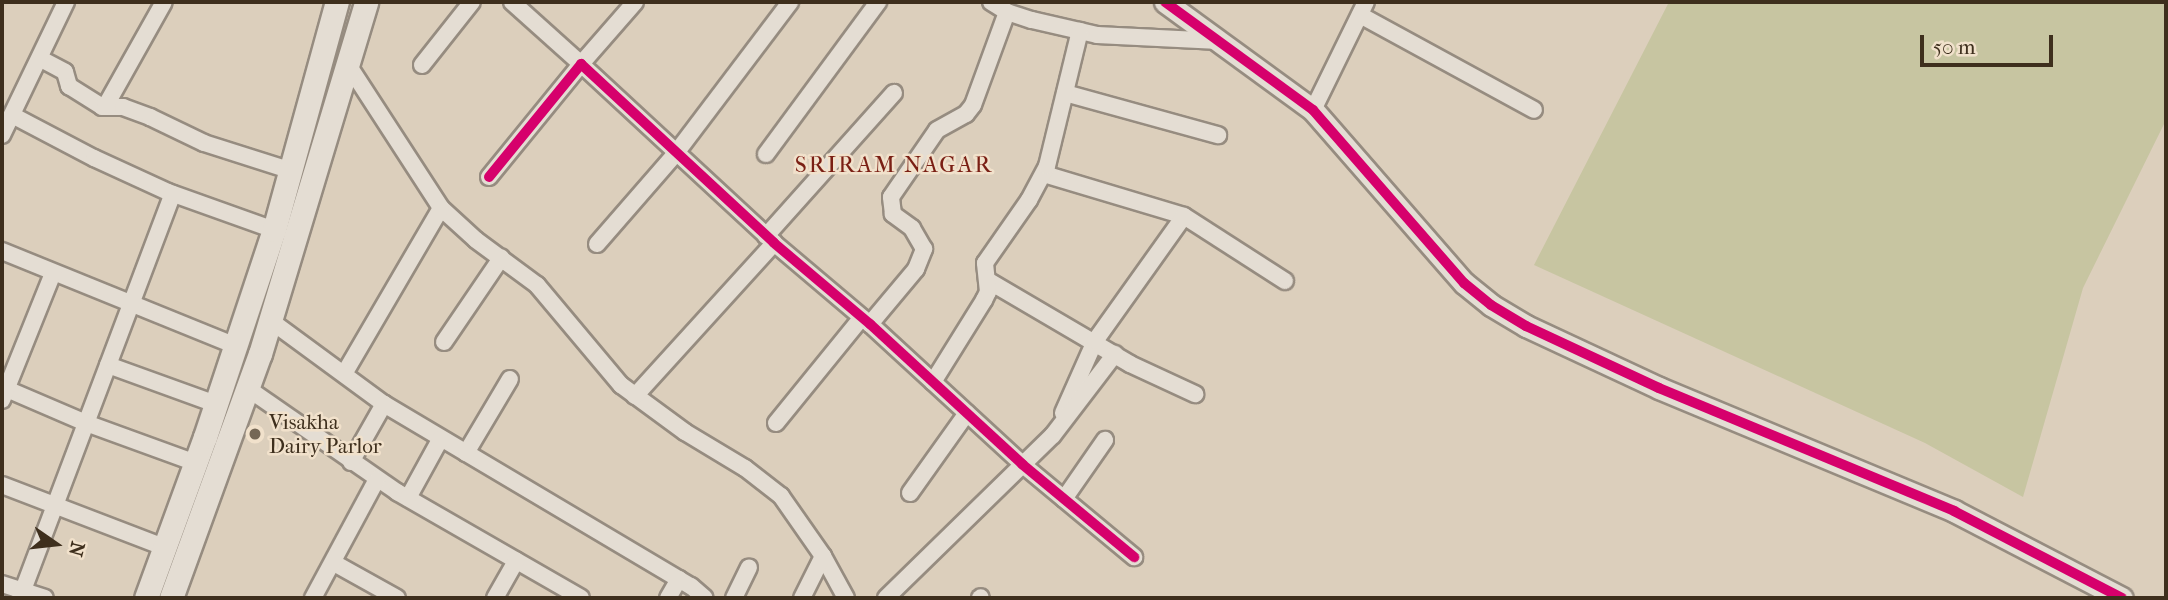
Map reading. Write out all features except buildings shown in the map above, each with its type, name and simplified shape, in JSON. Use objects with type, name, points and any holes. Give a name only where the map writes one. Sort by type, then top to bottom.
[{"type":"main road","points":[[146,598],[166,548],[274,230],[337,2]]},
{"type":"main road","points":[[171,598],[271,321],[366,2]]},
{"type":"street","points":[[2,135],[41,59],[66,2]]},
{"type":"street","points":[[105,107],[164,2]]},
{"type":"street","points":[[422,65],[472,2]]},
{"type":"street","points":[[512,2],[770,239],[866,321],[1022,464],[1134,557]]},
{"type":"street","points":[[489,177],[635,2]]},
{"type":"street","points":[[597,244],[676,153],[790,2]]},
{"type":"street","points":[[766,154],[878,2]]},
{"type":"street","points":[[991,2],[1007,12],[1097,35],[1219,41]]},
{"type":"street","points":[[1165,2],[1313,110],[1464,284],[1491,305],[1526,326],[1659,388],[1954,511],[2122,598]]},
{"type":"street","points":[[1313,110],[1363,8],[1534,110]]},
{"type":"street","points":[[776,423],[916,269],[924,249],[912,228],[893,214],[891,197],[937,130],[966,114],[973,105],[1007,12]]},
{"type":"street","points":[[933,382],[988,292],[985,263],[1030,200],[1044,174],[1080,31]]},
{"type":"street","points":[[41,59],[65,72],[69,86],[105,107],[123,107],[204,143],[292,171]]},
{"type":"street","points":[[318,77],[344,73],[441,208],[550,299],[611,375],[635,396],[763,481],[781,496],[823,556],[846,598]]},
{"type":"street","points":[[635,396],[894,93]]},
{"type":"street","points":[[1065,93],[1218,135]]},
{"type":"street","points":[[12,115],[94,159],[173,194],[274,230]]},
{"type":"street","points":[[1044,174],[1184,216],[1284,281]]},
{"type":"street","points":[[22,594],[173,194]]},
{"type":"street","points":[[344,374],[441,208]]},
{"type":"street","points":[[1053,435],[1095,341],[1184,216]]},
{"type":"street","points":[[2,251],[260,354]]},
{"type":"street","points":[[444,342],[501,258]]},
{"type":"street","points":[[53,273],[3,392],[195,463]]},
{"type":"street","points":[[986,280],[1115,354],[1195,394]]},
{"type":"street","points":[[271,321],[384,404],[679,579],[705,598]]},
{"type":"street","points":[[886,598],[1053,435],[1115,354]]},
{"type":"street","points":[[108,365],[216,404]]},
{"type":"street","points":[[466,453],[510,379]]},
{"type":"street","points":[[247,388],[377,479],[581,598]]},
{"type":"street","points":[[351,462],[384,404]]},
{"type":"street","points":[[910,493],[967,413]]},
{"type":"street","points":[[408,498],[441,438]]},
{"type":"street","points":[[1064,499],[1105,440]]},
{"type":"street","points":[[313,598],[377,479]]},
{"type":"street","points":[[2,485],[166,548]]},
{"type":"street","points":[[802,598],[823,556]]},
{"type":"street","points":[[495,598],[516,561]]},
{"type":"street","points":[[334,563],[397,598]]},
{"type":"street","points":[[734,598],[749,567]]},
{"type":"street","points":[[668,598],[679,579]]},
{"type":"street","points":[[2,584],[22,594],[45,598]]},
{"type":"shaded area","points":[[1669,2],[2166,2],[2166,120],[2083,288],[2023,497],[1925,443],[1534,265]]},
{"type":"cycle path","points":[[1165,2],[1313,110],[1464,283],[1491,305],[1526,326],[1659,388],[1954,511],[2122,598]]},
{"type":"cycle path","points":[[489,177],[581,64],[774,243],[870,324],[1022,464],[1134,557]]},
{"type":"place","name":"Visakha Dairy Parlor","points":[[255,434]]},
{"type":"district","name":"SRIRAM NAGAR","points":[[894,165]]}]
